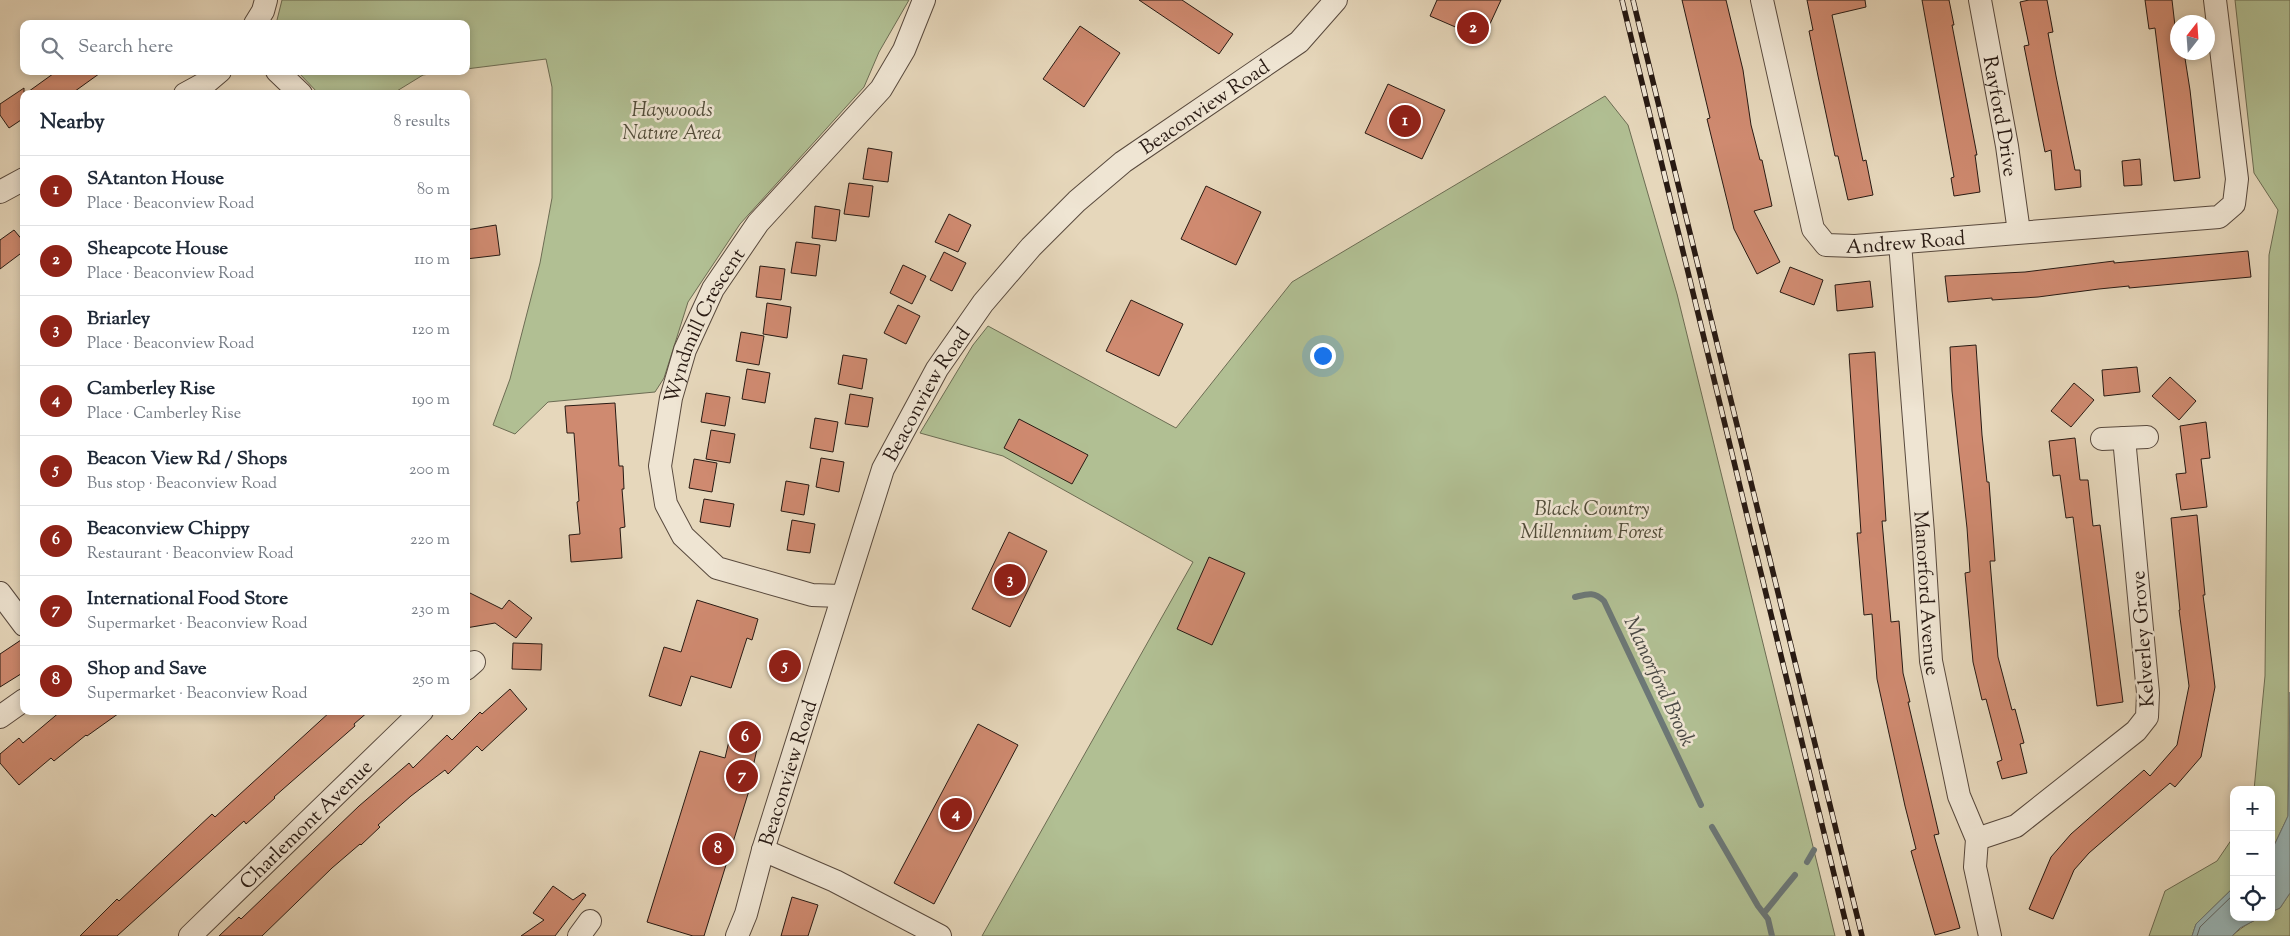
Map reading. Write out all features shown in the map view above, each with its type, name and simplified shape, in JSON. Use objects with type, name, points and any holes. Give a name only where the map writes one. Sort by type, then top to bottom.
[{"type":"street","points":[[257,20],[263,11],[266,0]]},
{"type":"street","name":"Wyndmill Crescent","points":[[842,596],[812,595],[717,568],[683,536],[666,504],[660,466],[671,398],[685,350],[713,289],[758,223],[881,89],[904,50],[924,0]]},
{"type":"street","name":"Beaconview Road","points":[[737,936],[746,914],[763,850],[883,469],[937,369],[983,303],[1031,247],[1077,201],[1123,162],[1299,42],[1336,0]]},
{"type":"street","name":"Andrew Road","points":[[1762,0],[1813,229],[1826,245],[1855,246],[2219,217],[2234,204],[2237,179],[2216,0]]},
{"type":"street","name":"Rayford Drive","points":[[1980,0],[2007,146],[2019,232]]},
{"type":"street","points":[[193,90],[215,75]]},
{"type":"street","points":[[281,75],[297,90]]},
{"type":"street","points":[[0,192],[20,181]]},
{"type":"street","name":"Manorford Avenue","points":[[1900,243],[1931,661],[1959,796],[1977,839],[1975,867],[1990,936]]},
{"type":"street","points":[[2102,439],[2147,437]]},
{"type":"street","name":"Kelverley Grove","points":[[1977,839],[2016,826],[2136,731],[2148,717],[2148,693],[2124,438]]},
{"type":"street","points":[[0,593],[20,620]]},
{"type":"street","points":[[0,717],[20,703]]},
{"type":"street","name":"Charlemont Avenue","points":[[190,936],[418,715]]},
{"type":"street","points":[[763,850],[835,881],[940,936]]},
{"type":"green space","name":"Haywoods Nature Area","points":[[282,0],[909,0],[879,52],[864,87],[740,224],[688,302],[664,378],[655,392],[548,402],[515,434],[493,425],[510,379],[540,263],[552,198],[552,87],[546,59],[470,68],[470,20],[277,20]]},
{"type":"green space","points":[[2235,0],[2290,0],[2288,816],[2275,844],[2275,786],[2254,786],[2265,676],[2269,255],[2278,210],[2254,173]]},
{"type":"green space","points":[[301,75],[423,75],[399,90],[315,90]]},
{"type":"green space","name":"Black Country Millennium Forest","points":[[1605,96],[1628,125],[1677,294],[1835,936],[982,936],[1193,562],[1003,456],[920,433],[973,345],[988,326],[1176,428],[1292,282]]},
{"type":"green space","points":[[2230,842],[2230,891],[2196,924],[2192,936],[2149,936],[2165,891],[2217,861]]},
{"type":"green space","points":[[2290,893],[2290,936],[2232,936],[2255,921],[2275,921],[2275,910],[2280,908]]},
{"type":"water","points":[[2290,692],[2290,893],[2280,908],[2275,910],[2275,844],[2288,816]]},
{"type":"water","points":[[2230,891],[2230,921],[2253,921],[2240,928],[2232,936],[2192,936],[2196,924]]},
{"type":"building","points":[[1139,0],[1182,0],[1233,34],[1219,54]]},
{"type":"building","points":[[1437,0],[1501,0],[1483,39],[1430,16]]},
{"type":"building","points":[[1682,0],[1726,0],[1743,70],[1751,125],[1760,160],[1762,160],[1772,206],[1754,211],[1780,262],[1757,274],[1734,229],[1707,119],[1710,118]]},
{"type":"building","points":[[1807,0],[1865,0],[1866,7],[1832,15],[1863,161],[1866,160],[1873,195],[1848,200],[1838,156],[1835,156],[1818,76],[1809,31],[1813,30]]},
{"type":"building","points":[[1922,0],[1949,0],[1977,155],[1975,155],[1980,192],[1954,196],[1951,178],[1954,177]]},
{"type":"building","points":[[2047,0],[2053,32],[2048,33],[2075,170],[2080,170],[2081,187],[2055,190],[2051,150],[2045,152],[2024,46],[2029,45],[2020,2]]},
{"type":"building","points":[[2145,0],[2172,0],[2174,15],[2170,15],[2170,60],[2185,60],[2200,178],[2174,181],[2155,28],[2149,29]]},
{"type":"building","points":[[1080,26],[1120,53],[1084,107],[1043,79]]},
{"type":"building","points":[[51,75],[97,75],[77,90],[31,90]]},
{"type":"building","points":[[1388,84],[1445,110],[1422,159],[1365,133]]},
{"type":"building","points":[[20,91],[20,121],[9,128],[0,115],[0,104]]},
{"type":"building","points":[[868,148],[892,152],[888,182],[863,179]]},
{"type":"building","points":[[2140,159],[2142,185],[2124,186],[2122,161]]},
{"type":"building","points":[[849,183],[873,186],[869,217],[844,214]]},
{"type":"building","points":[[1206,186],[1261,212],[1236,265],[1181,239]]},
{"type":"building","points":[[815,206],[840,210],[836,241],[812,238]]},
{"type":"building","points":[[949,214],[971,225],[958,252],[935,242]]},
{"type":"building","points":[[496,225],[500,255],[470,259],[470,229]]},
{"type":"building","points":[[14,230],[20,237],[20,254],[0,269],[0,240]]},
{"type":"building","points":[[796,242],[820,245],[816,276],[791,273]]},
{"type":"building","points":[[2248,251],[2251,277],[2129,288],[2129,286],[2038,297],[1992,300],[1992,298],[1948,302],[1945,276],[2025,272],[2114,261],[2114,263]]},
{"type":"building","points":[[944,252],[966,263],[952,291],[930,280]]},
{"type":"building","points":[[903,265],[926,276],[912,304],[890,293]]},
{"type":"building","points":[[760,266],[785,269],[781,300],[756,297]]},
{"type":"building","points":[[1790,267],[1823,280],[1814,305],[1780,292]]},
{"type":"building","points":[[1870,281],[1873,307],[1837,311],[1835,285]]},
{"type":"building","points":[[1131,300],[1183,324],[1159,376],[1106,351]]},
{"type":"building","points":[[767,303],[791,307],[787,338],[763,334]]},
{"type":"building","points":[[898,305],[920,316],[906,344],[884,333]]},
{"type":"building","points":[[741,332],[764,336],[759,365],[736,361]]},
{"type":"building","points":[[1976,345],[1982,435],[1987,482],[1989,482],[1995,561],[1990,561],[1998,657],[2012,710],[2015,709],[2024,743],[2020,744],[2027,773],[2002,779],[1997,762],[2002,760],[1986,699],[1982,700],[1973,662],[1965,573],[1970,572],[1967,528],[1952,391],[1950,347]]},
{"type":"building","points":[[1875,352],[1886,521],[1882,521],[1891,622],[1899,621],[1903,673],[1910,702],[1908,702],[1939,834],[1934,835],[1960,928],[1935,935],[1911,851],[1916,849],[1877,679],[1872,614],[1864,615],[1857,533],[1861,533],[1849,354]]},
{"type":"building","points":[[843,355],[867,359],[862,389],[838,384]]},
{"type":"building","points":[[2137,367],[2140,392],[2104,396],[2102,370]]},
{"type":"building","points":[[747,369],[770,373],[765,403],[742,399]]},
{"type":"building","points":[[2170,377],[2196,401],[2179,420],[2152,396]]},
{"type":"building","points":[[2074,383],[2094,400],[2071,427],[2051,411]]},
{"type":"building","points":[[706,393],[730,397],[725,426],[701,422]]},
{"type":"building","points":[[850,394],[873,398],[868,427],[845,424]]},
{"type":"building","points":[[615,403],[619,466],[623,466],[624,489],[622,489],[625,527],[620,528],[622,558],[571,562],[569,535],[580,534],[577,502],[579,501],[574,433],[567,433],[565,406]]},
{"type":"building","points":[[815,418],[838,422],[833,452],[810,448]]},
{"type":"building","points":[[1019,419],[1088,455],[1072,484],[1004,448]]},
{"type":"building","points":[[2206,422],[2210,458],[2201,459],[2207,507],[2181,510],[2176,474],[2186,473],[2180,426]]},
{"type":"building","points":[[711,430],[735,434],[730,463],[706,459]]},
{"type":"building","points":[[2075,438],[2080,480],[2088,480],[2093,526],[2100,525],[2123,702],[2097,706],[2073,517],[2066,518],[2060,475],[2053,476],[2049,441]]},
{"type":"building","points":[[821,458],[844,462],[839,492],[816,487]]},
{"type":"building","points":[[694,459],[717,463],[712,492],[689,488]]},
{"type":"building","points":[[786,481],[809,485],[804,515],[781,511]]},
{"type":"building","points":[[704,499],[734,504],[730,527],[700,522]]},
{"type":"building","points":[[2197,515],[2205,595],[2203,595],[2215,687],[2201,757],[2175,787],[2170,783],[2089,853],[2074,870],[2053,919],[2029,909],[2051,857],[2071,834],[2144,770],[2150,776],[2177,745],[2189,686],[2179,610],[2171,518]]},
{"type":"building","points":[[792,520],[815,524],[810,553],[787,550]]},
{"type":"building","points":[[1009,532],[1047,551],[1010,627],[972,609]]},
{"type":"building","points":[[1209,557],[1245,573],[1212,645],[1177,629]]},
{"type":"building","points":[[470,593],[502,609],[509,600],[532,618],[516,638],[495,623],[470,627]]},
{"type":"building","points":[[697,600],[758,619],[752,640],[747,638],[731,688],[691,676],[681,706],[649,696],[664,647],[681,652]]},
{"type":"building","points":[[20,641],[20,674],[0,687],[0,654]]},
{"type":"building","points":[[513,643],[542,644],[541,670],[512,669]]},
{"type":"building","points":[[510,689],[527,709],[482,751],[477,746],[448,774],[445,770],[411,796],[378,825],[380,827],[361,845],[332,868],[262,936],[219,936],[239,917],[241,919],[359,806],[409,763],[413,768],[447,735],[452,740],[480,712],[482,714]]},
{"type":"building","points":[[56,715],[116,715],[86,735],[54,761],[51,758],[19,785],[0,763],[0,754],[19,738],[23,743]]},
{"type":"building","points":[[327,715],[364,715],[354,724],[355,726],[246,824],[244,821],[117,936],[80,936],[117,899],[119,901],[212,814],[215,817]]},
{"type":"building","points":[[733,724],[761,731],[753,767],[756,768],[704,936],[693,936],[647,922],[700,751],[725,758]]},
{"type":"building","points":[[978,724],[1018,745],[934,904],[894,883]]},
{"type":"building","points":[[553,886],[573,900],[583,893],[586,895],[555,936],[521,936],[544,920],[533,913]]},
{"type":"building","points":[[792,897],[818,905],[808,936],[781,936]]},
{"type":"waterway","name":"Manorford Brook","points":[[1575,597],[1587,594],[1597,596],[1604,601],[1701,805]]},
{"type":"waterway","name":"Manorford Brook","points":[[1712,827],[1758,906],[1768,919],[1772,936]]},
{"type":"waterway","points":[[1807,862],[1814,850]]},
{"type":"waterway","points":[[1764,913],[1795,875]]},
{"type":"railway","points":[[1622,0],[1849,936]]},
{"type":"railway","points":[[1633,0],[1862,936]]},
{"type":"place","name":"Sheapcote House","points":[[1473,28]]},
{"type":"place","name":"SAtanton House","points":[[1405,121]]},
{"type":"place","name":"Briarley","points":[[1010,580]]},
{"type":"place","name":"Beacon View Rd / Shops","points":[[785,666]]},
{"type":"place","name":"Beaconview Chippy","points":[[745,737]]},
{"type":"place","name":"International Food Store","points":[[742,776]]},
{"type":"place","name":"Camberley Rise","points":[[956,814]]},
{"type":"place","name":"Shop and Save","points":[[718,849]]}]
